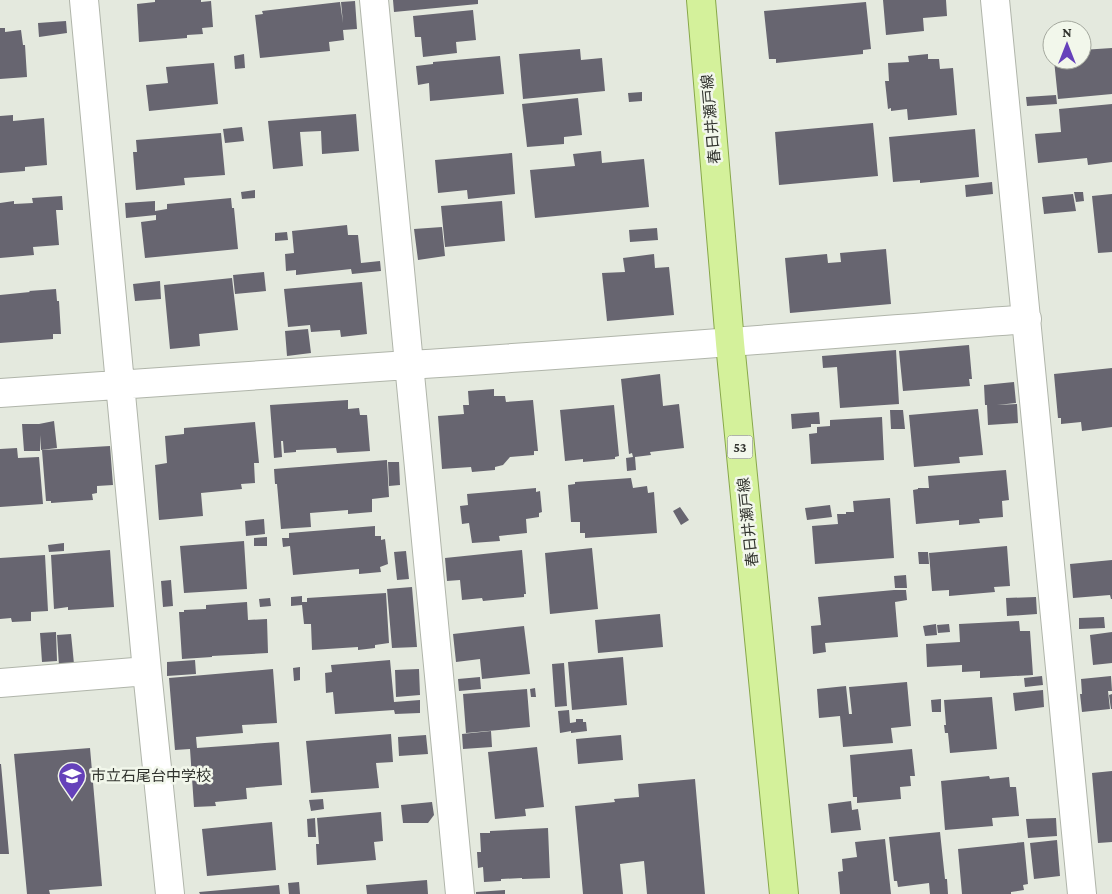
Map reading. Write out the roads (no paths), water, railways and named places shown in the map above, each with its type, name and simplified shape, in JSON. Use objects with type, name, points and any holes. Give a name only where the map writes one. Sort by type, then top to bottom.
[{"type":"main road","name":"春日井瀬戸線","points":[[701,0],[730,342],[784,894]]},
{"type":"street","points":[[84,0],[147,671],[170,894]]},
{"type":"street","points":[[374,0],[460,894]]},
{"type":"street","points":[[995,0],[1082,894]]},
{"type":"street","points":[[0,393],[730,342],[1027,319]]},
{"type":"street","points":[[0,683],[147,671]]},
{"type":"place","name":"市立石尾台中学校","points":[[72,800]]}]
